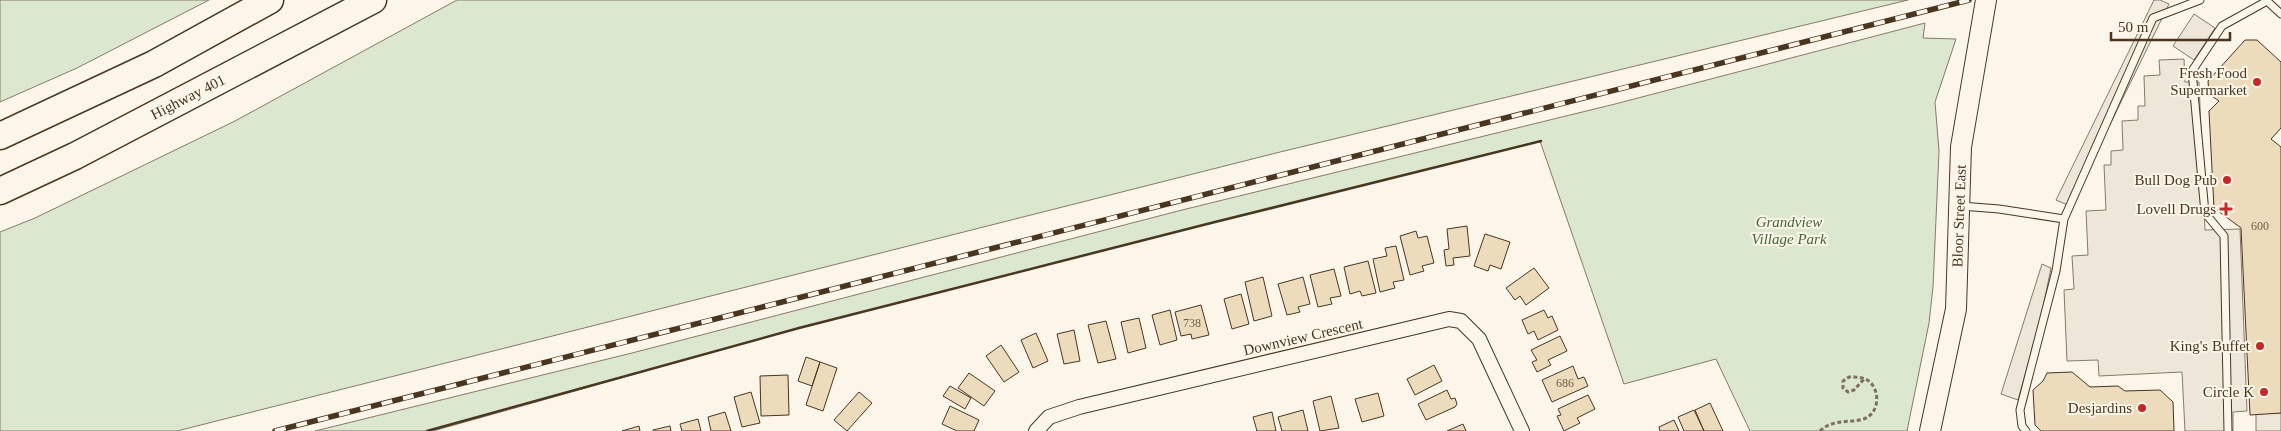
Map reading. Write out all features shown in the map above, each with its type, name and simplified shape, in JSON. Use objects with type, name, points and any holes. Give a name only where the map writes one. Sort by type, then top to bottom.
[{"type":"highway","points":[[0,136],[154,64],[270,0]]},
{"type":"highway","name":"Highway 401","points":[[0,191],[75,156],[373,0]]},
{"type":"main road","name":"Bloor Street East","points":[[1930,431],[1956,309],[1961,147],[1986,0]]},
{"type":"street","name":"Downview Crescent","points":[[1036,431],[1049,417],[1079,407],[1449,319],[1462,321],[1479,339],[1522,431]]},
{"type":"lane","points":[[2026,431],[2022,426],[2020,410],[2056,271],[2064,219],[2153,18],[2200,0]]},
{"type":"lane","points":[[2228,431],[2224,236],[2205,213],[2192,71],[2222,26],[2267,1],[2281,14]]},
{"type":"lane","points":[[1960,206],[1999,209],[2064,219]]},
{"type":"path","points":[[1820,431],[1829,424],[1861,424],[1871,416],[1877,402],[1877,395],[1872,384],[1864,378],[1846,378],[1842,384],[1843,388],[1851,392],[1864,378]]},
{"type":"green space","points":[[0,0],[209,0],[77,68],[0,102]]},
{"type":"green space","points":[[457,0],[1908,0],[1276,153],[177,431],[0,431],[0,232],[35,218],[235,121]]},
{"type":"green space","name":"Grandview Village Park","points":[[1925,23],[1923,38],[1956,39],[1935,102],[1939,151],[1933,287],[1929,323],[1907,431],[1750,431],[1716,359],[1624,384],[1540,141],[799,328],[433,431],[315,431],[632,353],[1182,210],[1615,104]]},
{"type":"shaded area","points":[[2154,0],[2160,0],[2169,4],[2070,206],[2056,200]]},
{"type":"shaded area","points":[[2194,14],[2215,28],[2194,60],[2173,46]]},
{"type":"shaded area","points":[[2184,59],[2185,82],[2199,82],[2205,230],[2240,229],[2247,411],[2233,412],[2233,431],[2185,431],[2182,372],[2099,376],[2098,360],[2067,361],[2064,290],[2074,289],[2072,256],[2088,255],[2086,211],[2106,210],[2104,165],[2111,165],[2111,151],[2123,150],[2122,121],[2138,120],[2138,106],[2145,106],[2144,76],[2160,75],[2159,60]]},
{"type":"shaded area","points":[[2042,264],[2051,268],[2041,317],[2018,400],[2001,394]]},
{"type":"shaded area","points":[[2281,413],[2281,431],[2256,431],[2256,414]]},
{"type":"building","points":[[2245,40],[2257,40],[2281,62],[2281,128],[2271,139],[2281,147],[2281,413],[2250,415],[2241,228],[2214,208],[2209,111],[2219,101],[2209,94],[2208,81]]},
{"type":"building","points":[[1467,226],[1470,256],[1453,258],[1454,265],[1446,266],[1444,250],[1449,249],[1447,229]]},
{"type":"building","points":[[1416,231],[1418,238],[1427,236],[1434,263],[1422,266],[1424,271],[1410,275],[1400,236]]},
{"type":"building","points":[[1485,234],[1510,242],[1501,269],[1490,265],[1488,271],[1474,266]]},
{"type":"building","points":[[1396,246],[1404,280],[1393,282],[1395,288],[1380,292],[1373,259],[1387,256],[1385,248]]},
{"type":"building","points":[[1368,261],[1376,293],[1362,296],[1360,291],[1350,294],[1344,267]]},
{"type":"building","points":[[1534,268],[1549,288],[1526,305],[1520,296],[1515,300],[1506,288]]},
{"type":"building","points":[[1334,269],[1341,296],[1330,298],[1332,304],[1318,307],[1310,275]]},
{"type":"building","points":[[1263,277],[1272,316],[1254,321],[1245,282]]},
{"type":"building","points":[[1303,277],[1310,304],[1298,307],[1300,312],[1287,315],[1278,284]]},
{"type":"building","points":[[1241,294],[1249,324],[1232,329],[1224,299]]},
{"type":"building","points":[[1201,305],[1209,335],[1192,339],[1191,334],[1181,336],[1175,312]]},
{"type":"building","points":[[1170,310],[1177,340],[1160,345],[1152,315]]},
{"type":"building","points":[[1544,310],[1548,318],[1552,316],[1558,330],[1538,340],[1534,331],[1528,334],[1522,320]]},
{"type":"building","points":[[1139,318],[1146,348],[1128,353],[1121,322]]},
{"type":"building","points":[[1106,321],[1116,359],[1098,363],[1088,325]]},
{"type":"building","points":[[1074,330],[1080,361],[1064,364],[1057,334]]},
{"type":"building","points":[[1036,333],[1048,361],[1033,368],[1021,340]]},
{"type":"building","points":[[1560,336],[1567,351],[1548,360],[1551,365],[1537,372],[1532,362],[1537,360],[1531,350]]},
{"type":"building","points":[[1001,345],[1019,372],[1004,382],[986,356]]},
{"type":"building","points":[[806,357],[820,362],[812,386],[798,381]]},
{"type":"building","points":[[820,362],[837,368],[823,411],[806,405]]},
{"type":"building","points":[[1434,365],[1442,381],[1415,395],[1407,379]]},
{"type":"building","points":[[1573,366],[1578,379],[1584,377],[1588,386],[1552,402],[1542,380]]},
{"type":"building","points":[[2072,372],[2090,387],[2118,386],[2125,391],[2160,390],[2173,402],[2174,431],[2041,431],[2035,425],[2033,390],[2043,381],[2047,373]]},
{"type":"building","points":[[969,373],[995,391],[984,406],[958,388]]},
{"type":"building","points":[[788,375],[789,415],[761,416],[760,376]]},
{"type":"building","points":[[950,386],[971,398],[965,409],[943,396]]},
{"type":"building","points":[[1447,390],[1451,399],[1455,398],[1457,404],[1455,407],[1426,420],[1418,404]]},
{"type":"building","points":[[751,392],[760,423],[742,427],[734,397]]},
{"type":"building","points":[[859,392],[872,403],[847,431],[834,420]]},
{"type":"building","points":[[1378,393],[1384,416],[1362,422],[1355,399]]},
{"type":"building","points":[[1588,395],[1595,409],[1577,418],[1580,423],[1564,431],[1557,416],[1561,415],[1558,409]]},
{"type":"building","points":[[1331,396],[1339,428],[1320,431],[1313,401]]},
{"type":"building","points":[[1710,403],[1723,431],[1704,431],[1695,410]]},
{"type":"building","points":[[950,406],[979,420],[974,431],[957,431],[942,424]]},
{"type":"building","points":[[1303,410],[1308,431],[1282,431],[1278,417]]},
{"type":"building","points":[[1694,410],[1704,431],[1684,431],[1678,417]]},
{"type":"building","points":[[725,412],[731,431],[711,431],[708,417]]},
{"type":"building","points":[[1272,412],[1276,431],[1257,431],[1253,417]]},
{"type":"building","points":[[698,419],[701,431],[682,431],[680,424]]},
{"type":"building","points":[[1674,420],[1679,431],[1660,431],[1659,427]]},
{"type":"building","points":[[1463,424],[1466,431],[1447,431]]},
{"type":"building","points":[[639,426],[640,431],[622,431]]},
{"type":"building","points":[[670,426],[671,431],[653,431],[653,430]]},
{"type":"railway","points":[[275,431],[1969,0]]},
{"type":"wall","points":[[427,431],[799,328],[1541,141]]},
{"type":"place","name":"Fresh Food Supermarket","points":[[2257,82]]},
{"type":"place","name":"Bull Dog Pub","points":[[2227,180]]},
{"type":"place","name":"Lovell Drugs","points":[[2226,209]]},
{"type":"place","name":"King's Buffet","points":[[2260,346]]},
{"type":"place","name":"Circle K","points":[[2264,392]]},
{"type":"place","name":"Desjardins","points":[[2142,408]]}]
